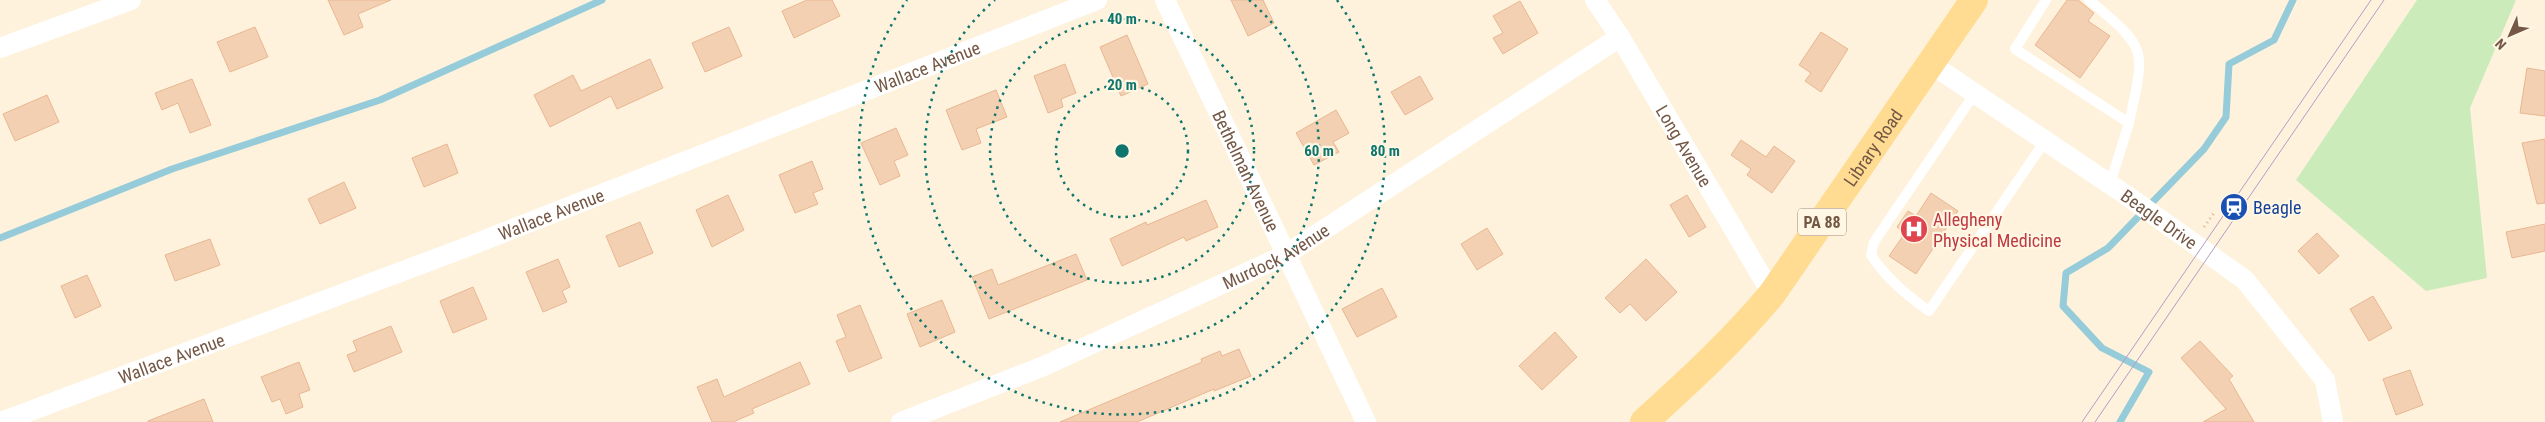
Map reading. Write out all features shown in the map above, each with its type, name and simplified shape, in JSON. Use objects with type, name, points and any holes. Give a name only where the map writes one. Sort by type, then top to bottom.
[{"type":"main road","name":"Library Road","points":[[1644,422],[1744,328],[1772,294],[1974,0]]},
{"type":"street","points":[[0,48],[131,0]]},
{"type":"street","name":"Wallace Avenue","points":[[1,422],[459,250],[1097,0]]},
{"type":"street","name":"Bethelman Avenue","points":[[1165,0],[1366,422]]},
{"type":"street","name":"Long Avenue","points":[[1595,0],[1620,37],[1772,294]]},
{"type":"street","name":"Murdock Avenue","points":[[901,422],[1044,366],[1285,255],[1620,37]]},
{"type":"street","name":"Beagle Drive","points":[[1931,64],[2118,190],[2245,280],[2325,380],[2333,422]]},
{"type":"lane","points":[[2046,0],[2016,49],[2130,123]]},
{"type":"lane","points":[[2089,0],[2126,31],[2138,49],[2141,71],[2118,190]]},
{"type":"lane","points":[[1975,93],[1874,242],[1871,255],[1879,267],[1906,295],[1929,311],[2045,141]]},
{"type":"green space","points":[[2417,0],[2516,0],[2470,108],[2487,278],[2426,291],[2296,180]]},
{"type":"building","points":[[328,0],[391,0],[358,14],[363,27],[344,35]]},
{"type":"building","points":[[807,0],[832,0],[840,16],[794,38],[782,11]]},
{"type":"building","points":[[1231,0],[1263,0],[1274,23],[1248,36]]},
{"type":"building","points":[[2067,0],[2078,0],[2094,13],[2088,21],[2110,36],[2080,78],[2035,45]]},
{"type":"building","points":[[1520,1],[1538,33],[1503,54],[1493,38],[1503,33],[1493,16]]},
{"type":"building","points":[[255,27],[268,57],[230,72],[217,42]]},
{"type":"building","points":[[729,27],[742,56],[705,72],[692,43]]},
{"type":"building","points":[[1821,32],[1848,49],[1821,92],[1805,81],[1811,73],[1799,65]]},
{"type":"building","points":[[1127,35],[1148,84],[1121,96],[1100,47]]},
{"type":"building","points":[[650,59],[663,88],[617,109],[611,96],[550,127],[534,95],[573,75],[581,91]]},
{"type":"building","points":[[1065,64],[1076,93],[1061,99],[1063,107],[1048,113],[1034,76]]},
{"type":"building","points":[[2527,68],[2545,71],[2545,116],[2520,113]]},
{"type":"building","points":[[1420,76],[1433,99],[1405,115],[1391,92]]},
{"type":"building","points":[[192,79],[211,125],[190,133],[178,103],[162,110],[155,93]]},
{"type":"building","points":[[996,90],[1007,117],[976,129],[981,143],[962,150],[946,110]]},
{"type":"building","points":[[47,95],[59,122],[15,141],[3,114]]},
{"type":"building","points":[[1336,110],[1349,133],[1333,142],[1339,152],[1314,165],[1296,133]]},
{"type":"building","points":[[896,128],[908,155],[894,161],[900,176],[880,185],[861,143]]},
{"type":"building","points":[[2545,139],[2545,203],[2537,204],[2522,143]]},
{"type":"building","points":[[1741,140],[1766,157],[1774,146],[1795,161],[1772,193],[1747,175],[1751,169],[1731,155]]},
{"type":"building","points":[[447,144],[458,173],[424,187],[412,158]]},
{"type":"building","points":[[812,161],[823,189],[813,193],[818,204],[795,213],[779,175]]},
{"type":"building","points":[[344,182],[356,208],[320,224],[308,199]]},
{"type":"building","points":[[1931,193],[1958,211],[1916,274],[1889,256],[1905,233],[1897,227],[1908,211],[1916,216]]},
{"type":"building","points":[[728,195],[744,230],[712,247],[696,210]]},
{"type":"building","points":[[1687,195],[1706,227],[1689,237],[1670,205]]},
{"type":"building","points":[[1206,200],[1218,227],[1186,241],[1184,237],[1122,266],[1110,239],[1146,222],[1147,225]]},
{"type":"building","points":[[640,222],[653,253],[619,267],[606,236]]},
{"type":"building","points":[[2545,224],[2545,251],[2512,258],[2506,232]]},
{"type":"building","points":[[1487,228],[1503,254],[1477,270],[1461,244]]},
{"type":"building","points":[[2317,233],[2339,256],[2319,274],[2298,251]]},
{"type":"building","points":[[210,239],[220,265],[175,281],[165,255]]},
{"type":"building","points":[[1076,254],[1087,280],[989,319],[972,277],[992,269],[998,285]]},
{"type":"building","points":[[558,259],[570,287],[562,291],[567,302],[543,312],[526,272]]},
{"type":"building","points":[[1646,259],[1677,292],[1646,321],[1630,304],[1620,313],[1605,298]]},
{"type":"building","points":[[87,275],[101,306],[75,318],[61,286]]},
{"type":"building","points":[[473,287],[487,319],[453,333],[440,301]]},
{"type":"building","points":[[1382,288],[1397,317],[1357,337],[1342,309]]},
{"type":"building","points":[[2373,296],[2392,328],[2369,341],[2350,309]]},
{"type":"building","points":[[942,300],[955,332],[920,347],[907,314]]},
{"type":"building","points":[[860,305],[882,358],[849,372],[836,341],[846,337],[837,315]]},
{"type":"building","points":[[391,326],[402,352],[354,372],[347,355],[357,351],[353,341]]},
{"type":"building","points":[[1555,332],[1577,357],[1542,390],[1519,366]]},
{"type":"building","points":[[2200,341],[2233,376],[2229,379],[2254,422],[2203,422],[2226,409],[2181,358]]},
{"type":"building","points":[[1239,349],[1251,376],[1214,391],[1214,389],[1137,422],[1060,422],[1202,362],[1201,359],[1220,351],[1222,356]]},
{"type":"building","points":[[299,362],[310,390],[299,394],[303,407],[286,414],[280,399],[272,402],[261,377]]},
{"type":"building","points":[[800,362],[810,384],[752,409],[754,413],[733,422],[712,422],[697,387],[717,379],[724,397]]},
{"type":"building","points":[[2410,370],[2423,405],[2396,415],[2383,379]]},
{"type":"building","points":[[204,399],[213,422],[148,422],[148,421]]},
{"type":"waterway","points":[[0,238],[172,169],[380,100],[602,0]]},
{"type":"waterway","points":[[2120,422],[2149,372],[2102,348],[2063,306],[2066,273],[2108,248],[2204,149],[2226,117],[2229,64],[2274,40],[2293,0]]},
{"type":"tram line","points":[[2082,422],[2371,0]]},
{"type":"tram line","points":[[2095,422],[2384,0]]},
{"type":"place","name":"Beagle","points":[[2234,207]]},
{"type":"place","name":"Allegheny Physical Medicine","points":[[1914,229]]}]
